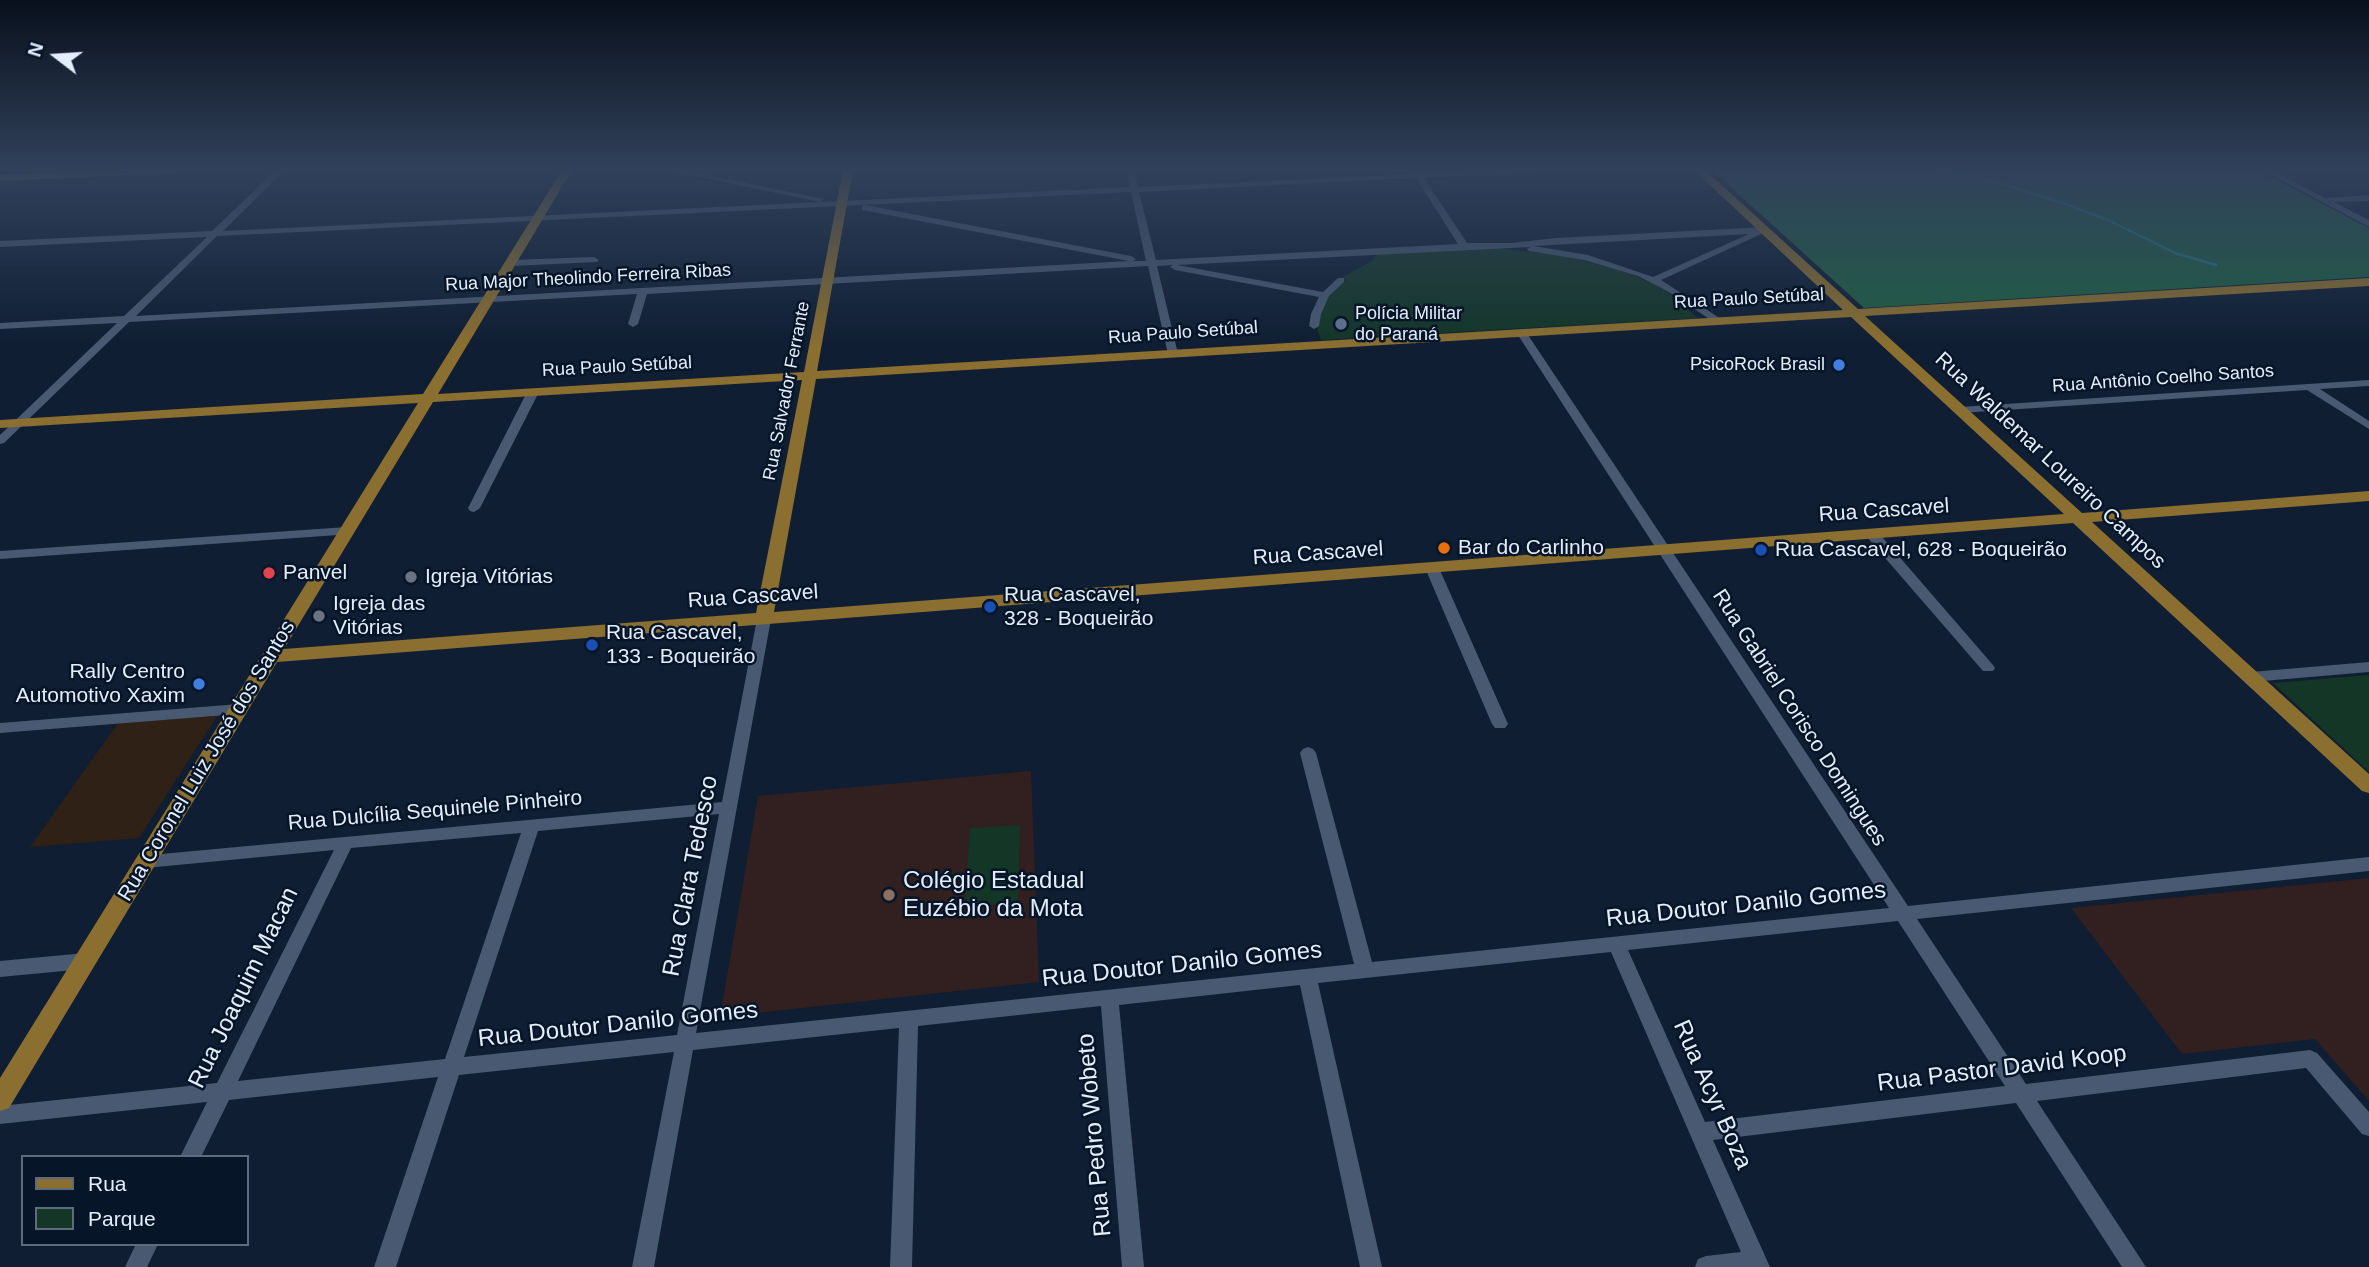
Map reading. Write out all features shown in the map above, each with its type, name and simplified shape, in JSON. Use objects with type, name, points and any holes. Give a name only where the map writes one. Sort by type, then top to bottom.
[{"type":"main road","name":"Rua Coronel Luiz José dos Santos","points":[[0,1100],[531,229]]},
{"type":"main road","name":"Rua Salvador Ferrante","points":[[764,619],[827,281],[840,229]]},
{"type":"main road","name":"Rua Waldemar Loureiro Campos","points":[[1765,230],[2369,786]]},
{"type":"main road","name":"Rua Paulo Setúbal","points":[[0,424],[2369,282]]},
{"type":"main road","name":"Rua Cascavel","points":[[271,656],[2369,496]]},
{"type":"street","points":[[0,441],[220,229]]},
{"type":"street","points":[[0,244],[313,229]]},
{"type":"street","points":[[975,229],[1325,295]]},
{"type":"street","points":[[1144,229],[1173,354]]},
{"type":"street","points":[[1454,229],[1465,246]]},
{"type":"street","points":[[1654,280],[1765,230]]},
{"type":"street","name":"Rua Major Theolindo Ferreira Ribas","points":[[0,326],[1465,246],[1512,246],[1543,241],[1765,230]]},
{"type":"street","points":[[1512,246],[1586,257],[1654,280],[1717,321]]},
{"type":"street","points":[[511,263],[594,260]]},
{"type":"street","points":[[1314,326],[1316,314],[1325,295],[1341,280]]},
{"type":"street","points":[[633,324],[643,291]]},
{"type":"street","name":"Rua Gabriel Corisco Domingues","points":[[1521,332],[2135,1267]]},
{"type":"street","name":"Rua Antônio Coelho Santos","points":[[1960,410],[2369,383]]},
{"type":"street","points":[[2309,387],[2369,426]]},
{"type":"street","points":[[474,508],[533,392]]},
{"type":"street","points":[[0,555],[348,531]]},
{"type":"street","points":[[1872,534],[1988,668]]},
{"type":"street","points":[[1432,568],[1500,724]]},
{"type":"street","name":"Rua Clara Tedesco","points":[[643,1267],[764,619]]},
{"type":"street","points":[[2250,677],[2369,667]]},
{"type":"street","points":[[0,728],[239,709]]},
{"type":"street","points":[[1308,753],[1366,970]]},
{"type":"street","name":"Rua Dulcília Sequinele Pinheiro","points":[[146,860],[729,807]]},
{"type":"street","points":[[384,1267],[532,825]]},
{"type":"street","name":"Rua Joaquim Macan","points":[[191,1155],[346,842]]},
{"type":"street","name":"Rua Doutor Danilo Gomes","points":[[0,1115],[2369,864]]},
{"type":"street","name":"Rua Acyr Boza","points":[[1616,943],[1758,1264]]},
{"type":"street","points":[[0,969],[85,961]]},
{"type":"street","points":[[1307,976],[1371,1267]]},
{"type":"street","name":"Rua Pedro Wobeto","points":[[1109,998],[1133,1267]]},
{"type":"street","points":[[901,1267],[909,1018]]},
{"type":"street","name":"Rua Pastor David Koop","points":[[1700,1132],[2310,1059],[2369,1127]]},
{"type":"street","points":[[136,1267],[146,1246]]},
{"type":"street","points":[[1706,1267],[1758,1264]]},
{"type":"shaded area","points":[[217,716],[139,838],[30,847],[118,723]]},
{"type":"shaded area","name":"Colégio Estadual Euzébio da Mota","points":[[1031,771],[1039,982],[720,1017],[758,796]]},
{"type":"shaded area","points":[[2369,878],[2369,1101],[2315,1039],[2182,1054],[2071,908]]},
{"type":"green space","points":[[1777,229],[2369,229],[2369,277],[1864,308]]},
{"type":"green space","points":[[1496,248],[1564,256],[1627,272],[1664,289],[1698,318],[1321,340],[1316,325],[1322,305],[1335,287],[1346,280],[1341,278],[1372,261],[1377,253]]},
{"type":"green space","points":[[2369,675],[2369,772],[2273,683]]},
{"type":"green space","points":[[1020,825],[1018,902],[965,906],[970,828]]},
{"type":"waterway","points":[[2127,229],[2175,253],[2216,265]]},
{"type":"place","name":"Polícia Militar do Paraná","points":[[1341,324]]},
{"type":"place","name":"PsicoRock Brasil","points":[[1839,365]]},
{"type":"place","name":"Bar do Carlinho","points":[[1444,548]]},
{"type":"place","name":"Rua Cascavel, 628 - Boqueirão","points":[[1761,550]]},
{"type":"place","name":"Panvel","points":[[269,573]]},
{"type":"place","name":"Igreja Vitórias","points":[[411,577]]},
{"type":"place","name":"Rua Cascavel, 328 - Boqueirão","points":[[990,607]]},
{"type":"place","name":"Igreja das Vitórias","points":[[319,616]]},
{"type":"place","name":"Rua Cascavel, 133 - Boqueirão","points":[[592,645]]},
{"type":"place","name":"Rally Centro Automotivo Xaxim","points":[[199,684]]},
{"type":"place","name":"Colégio Estadual Euzébio da Mota","points":[[889,895]]}]
